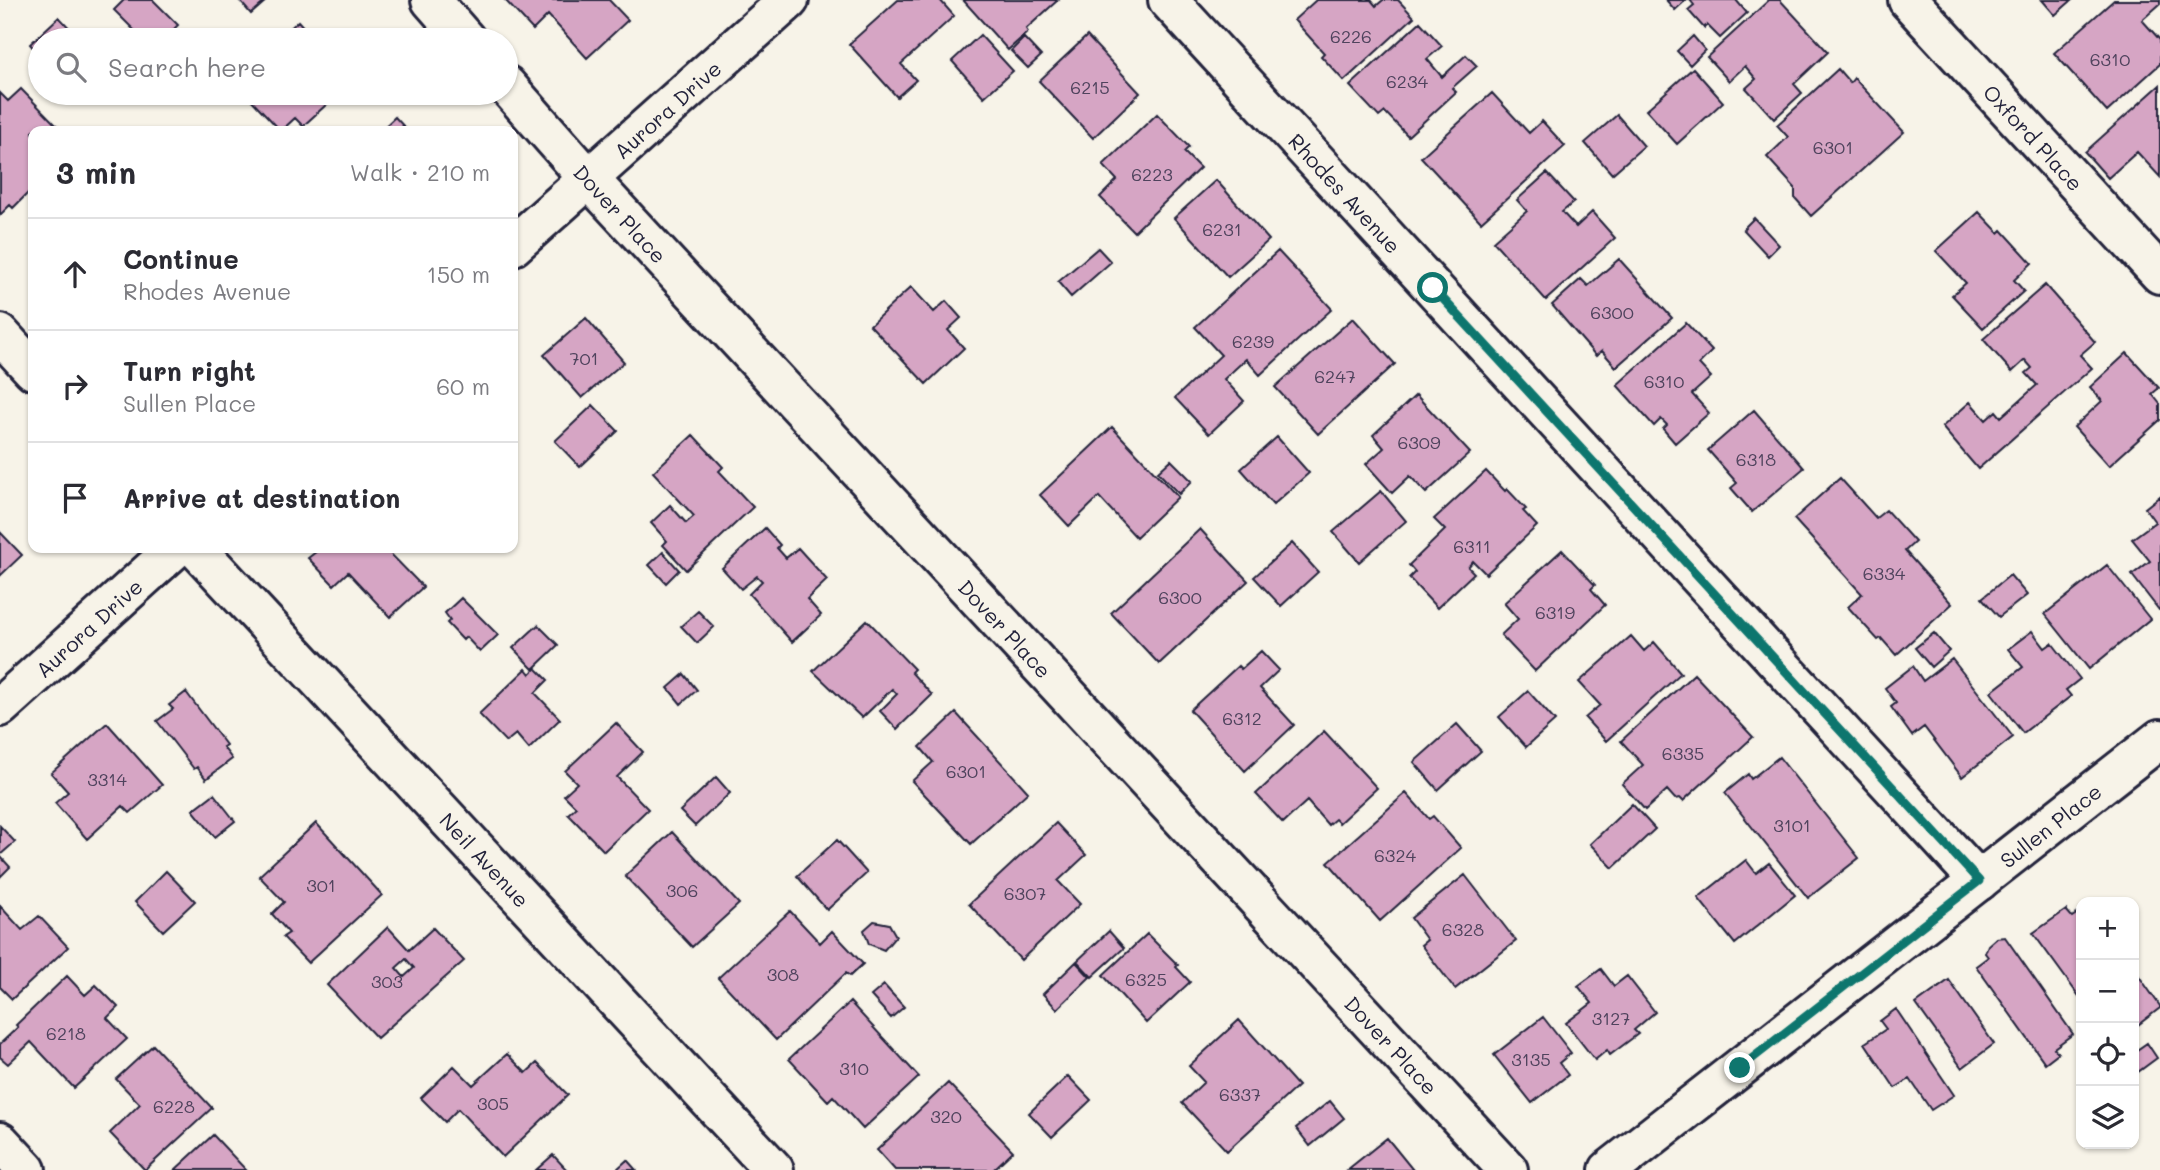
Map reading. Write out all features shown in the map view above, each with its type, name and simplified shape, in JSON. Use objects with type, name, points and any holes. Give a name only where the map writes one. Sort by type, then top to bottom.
[{"type":"street","points":[[431,0],[456,28]]},
{"type":"street","name":"Aurora Drive","points":[[518,241],[789,0]]},
{"type":"street","name":"Rhodes Avenue","points":[[1168,0],[1979,881]]},
{"type":"street","name":"Oxford Place","points":[[1908,0],[2160,274]]},
{"type":"street","name":"Dover Place","points":[[518,99],[588,178],[1508,1170]]},
{"type":"street","points":[[0,334],[28,365]]},
{"type":"street","name":"Aurora Drive","points":[[0,706],[170,553]]},
{"type":"street","name":"Neil Avenue","points":[[200,553],[775,1170]]},
{"type":"street","name":"Sullen Place","points":[[1609,1170],[2160,738]]},
{"type":"street","points":[[0,1142],[26,1170]]},
{"type":"building","points":[[124,0],[153,0],[178,25],[175,28],[132,28],[114,10]]},
{"type":"building","points":[[239,0],[267,0],[251,14]]},
{"type":"building","points":[[505,0],[609,0],[628,20],[587,58],[548,15],[533,30]]},
{"type":"building","points":[[898,0],[940,0],[954,16],[901,64],[916,80],[897,97],[849,44]]},
{"type":"building","points":[[963,0],[1058,0],[1026,29],[1028,32],[1008,50]]},
{"type":"building","points":[[1316,0],[1371,0],[1376,6],[1383,0],[1398,0],[1414,17],[1344,81],[1321,56],[1324,53],[1294,20]]},
{"type":"building","points":[[1666,0],[1686,0],[1675,10]]},
{"type":"building","points":[[1690,0],[1736,0],[1747,13],[1720,38],[1707,25],[1704,28],[1688,10],[1694,5]]},
{"type":"building","points":[[1769,0],[1780,0],[1828,52],[1794,84],[1802,93],[1774,119],[1746,88],[1756,79],[1745,66],[1729,81],[1707,57]]},
{"type":"building","points":[[2042,0],[2072,0],[2055,15]]},
{"type":"building","points":[[2114,0],[2160,0],[2160,4],[2142,20],[2160,40],[2160,64],[2107,112],[2054,53]]},
{"type":"building","points":[[59,17],[69,28],[47,28]]},
{"type":"building","points":[[298,21],[304,28],[291,28]]},
{"type":"building","points":[[1420,22],[1442,46],[1427,59],[1442,77],[1466,55],[1477,66],[1452,88],[1456,92],[1408,136],[1385,112],[1379,117],[1350,86]]},
{"type":"building","points":[[980,35],[1013,71],[984,97],[952,61]]},
{"type":"building","points":[[1087,36],[1140,93],[1093,138],[1039,81]]},
{"type":"building","points":[[1693,36],[1705,50],[1690,65],[1677,51]]},
{"type":"building","points":[[1024,38],[1041,56],[1028,68],[1011,51]]},
{"type":"building","points":[[1693,68],[1723,102],[1677,144],[1646,110]]},
{"type":"building","points":[[1838,69],[1850,83],[1854,78],[1904,132],[1811,216],[1795,198],[1795,188],[1767,157],[1788,137],[1777,125]]},
{"type":"building","points":[[2160,85],[2160,177],[2137,152],[2108,178],[2085,152]]},
{"type":"building","points":[[21,89],[28,96],[28,105],[37,105],[57,126],[28,126],[28,193],[13,208],[10,205],[0,215],[0,93],[8,101]]},
{"type":"building","points":[[1492,93],[1529,133],[1542,121],[1565,146],[1481,222],[1421,157]]},
{"type":"building","points":[[256,105],[326,105],[303,126],[295,118],[286,126],[276,126]]},
{"type":"building","points":[[1157,114],[1189,147],[1184,152],[1200,168],[1134,232],[1100,197],[1117,180],[1103,165]]},
{"type":"building","points":[[1617,115],[1644,146],[1612,174],[1585,143]]},
{"type":"building","points":[[395,117],[403,126],[385,126]]},
{"type":"building","points":[[1547,173],[1574,202],[1562,212],[1576,227],[1592,212],[1615,238],[1546,300],[1493,241],[1527,211],[1517,200]]},
{"type":"building","points":[[1216,180],[1269,240],[1228,277],[1174,218]]},
{"type":"building","points":[[1979,212],[1999,233],[2002,230],[2032,263],[2014,280],[2024,291],[1983,328],[1952,295],[1966,283],[1936,251]]},
{"type":"building","points":[[1754,218],[1779,245],[1768,256],[1743,229]]},
{"type":"building","points":[[1098,248],[1111,262],[1071,297],[1058,282]]},
{"type":"building","points":[[1278,251],[1332,309],[1260,375],[1246,359],[1224,379],[1244,401],[1209,434],[1175,398],[1221,355],[1195,327]]},
{"type":"building","points":[[1619,259],[1672,318],[1616,367],[1602,351],[1596,356],[1552,305],[1581,279],[1588,286]]},
{"type":"building","points":[[2045,285],[2095,342],[2080,355],[2092,368],[1978,469],[1942,427],[1970,402],[1986,420],[1996,411],[2001,417],[2037,385],[2026,373],[2032,368],[2025,360],[2012,372],[1983,339]]},
{"type":"building","points":[[911,287],[934,312],[946,301],[961,318],[948,330],[964,348],[926,384],[870,325]]},
{"type":"building","points":[[586,318],[624,362],[582,398],[544,355]]},
{"type":"building","points":[[1353,318],[1395,364],[1318,434],[1275,387]]},
{"type":"building","points":[[1686,323],[1712,351],[1699,364],[1711,377],[1692,394],[1709,413],[1675,443],[1663,429],[1667,425],[1661,419],[1654,426],[1617,385]]},
{"type":"building","points":[[2127,353],[2159,388],[2152,394],[2160,404],[2160,420],[2109,466],[2074,427],[2102,401],[2090,387]]},
{"type":"building","points":[[1416,395],[1470,453],[1426,493],[1410,476],[1392,493],[1366,464],[1384,448],[1373,435]]},
{"type":"building","points":[[593,405],[618,431],[580,467],[555,441]]},
{"type":"building","points":[[1754,410],[1804,468],[1752,512],[1731,488],[1737,483],[1708,450]]},
{"type":"building","points":[[1112,427],[1178,497],[1136,537],[1099,497],[1069,526],[1040,495]]},
{"type":"building","points":[[693,435],[723,467],[719,471],[753,507],[686,570],[663,545],[667,541],[651,523],[670,505],[686,523],[694,516],[653,472]]},
{"type":"building","points":[[1277,437],[1309,473],[1273,505],[1241,469]]},
{"type":"building","points":[[1171,460],[1192,481],[1179,494],[1158,472]]},
{"type":"building","points":[[1486,471],[1526,509],[1523,511],[1537,526],[1486,574],[1473,561],[1468,567],[1474,573],[1437,608],[1409,578],[1415,572],[1409,565],[1445,530],[1434,519]]},
{"type":"building","points":[[1840,478],[1876,518],[1886,510],[1915,542],[1905,551],[1952,604],[1896,655],[1881,638],[1878,640],[1848,607],[1862,594],[1794,519]]},
{"type":"building","points":[[1381,491],[1406,521],[1359,562],[1333,532]]},
{"type":"building","points":[[2160,496],[2159,610],[2132,575],[2150,561],[2132,539],[2155,522],[2145,508]]},
{"type":"building","points":[[765,528],[780,545],[777,548],[786,558],[798,548],[827,580],[807,599],[821,615],[792,642],[749,594],[762,581],[757,576],[741,589],[722,568]]},
{"type":"building","points":[[1200,529],[1248,581],[1159,664],[1111,613]]},
{"type":"building","points":[[0,532],[22,555],[0,576]]},
{"type":"building","points":[[1292,543],[1318,572],[1281,606],[1254,577]]},
{"type":"building","points":[[1562,550],[1595,585],[1591,589],[1605,605],[1535,671],[1501,635],[1518,619],[1504,603]]},
{"type":"building","points":[[663,552],[679,570],[666,583],[649,565]]},
{"type":"building","points":[[314,553],[390,553],[423,587],[390,617],[348,572],[334,585],[308,558]]},
{"type":"building","points":[[2107,565],[2150,619],[2089,669],[2045,614]]},
{"type":"building","points":[[2010,575],[2027,595],[1999,617],[1982,598]]},
{"type":"building","points":[[461,598],[498,635],[480,652],[466,637],[463,640],[447,623],[450,620],[445,613]]},
{"type":"building","points":[[698,611],[714,627],[697,643],[681,626]]},
{"type":"building","points":[[867,620],[914,669],[911,672],[932,695],[897,729],[880,711],[897,694],[892,689],[862,718],[813,671]]},
{"type":"building","points":[[538,625],[558,645],[533,669],[513,648]]},
{"type":"building","points":[[2032,631],[2045,648],[2052,643],[2080,679],[2066,690],[2071,696],[2023,733],[1991,692],[2023,667],[2008,649]]},
{"type":"building","points":[[1934,633],[1949,651],[1931,667],[1915,648]]},
{"type":"building","points":[[1631,636],[1644,651],[1654,642],[1681,673],[1606,741],[1585,718],[1600,705],[1579,682]]},
{"type":"building","points":[[1261,651],[1279,670],[1260,688],[1294,725],[1245,771],[1190,710],[1238,666],[1241,669]]},
{"type":"building","points":[[1952,659],[2013,737],[1962,777],[1924,727],[1912,736],[1891,707],[1896,703],[1885,688],[1913,666],[1923,681]]},
{"type":"building","points":[[536,668],[548,680],[535,693],[560,719],[529,749],[516,734],[506,742],[479,714],[526,669],[530,674]]},
{"type":"building","points":[[684,674],[697,690],[681,704],[668,688]]},
{"type":"building","points":[[1694,674],[1753,737],[1683,801],[1680,798],[1675,799],[1667,790],[1645,810],[1622,784],[1643,765],[1621,741]]},
{"type":"building","points":[[1528,691],[1555,721],[1526,747],[1499,717]]},
{"type":"building","points":[[186,692],[226,745],[223,747],[232,759],[206,779],[197,767],[194,769],[157,721],[173,709],[169,705]]},
{"type":"building","points":[[956,713],[1028,792],[971,844],[912,781],[933,762],[920,747]]},
{"type":"building","points":[[107,723],[162,785],[130,813],[123,806],[87,839],[55,803],[68,792],[51,773]]},
{"type":"building","points":[[616,723],[643,752],[617,777],[648,809],[604,851],[568,814],[576,807],[564,795],[577,783],[565,771]]},
{"type":"building","points":[[1457,724],[1481,751],[1438,790],[1414,762]]},
{"type":"building","points":[[1324,731],[1377,788],[1339,823],[1335,819],[1328,825],[1307,801],[1283,823],[1256,794]]},
{"type":"building","points":[[1779,757],[1859,858],[1808,898],[1725,793],[1748,774],[1751,779]]},
{"type":"building","points":[[716,777],[730,793],[695,826],[680,811]]},
{"type":"building","points":[[1406,793],[1429,819],[1433,816],[1461,848],[1380,921],[1328,862]]},
{"type":"building","points":[[214,794],[235,821],[215,837],[193,810]]},
{"type":"building","points":[[1632,804],[1655,829],[1613,868],[1590,844]]},
{"type":"building","points":[[316,823],[382,895],[308,963],[283,937],[289,933],[272,914],[284,902],[259,876]]},
{"type":"building","points":[[1056,823],[1086,855],[1058,881],[1080,904],[1021,960],[969,904]]},
{"type":"building","points":[[0,826],[15,842],[0,855]]},
{"type":"building","points":[[672,832],[739,904],[692,947],[625,876]]},
{"type":"building","points":[[837,840],[867,873],[827,910],[797,876]]},
{"type":"building","points":[[0,856],[10,867],[0,877]]},
{"type":"building","points":[[1746,860],[1756,873],[1769,863],[1795,895],[1735,944],[1698,898]]},
{"type":"building","points":[[166,871],[195,901],[163,931],[135,902]]},
{"type":"building","points":[[1465,875],[1516,941],[1455,989],[1421,945],[1427,940],[1411,918]]},
{"type":"building","points":[[0,906],[22,930],[39,916],[68,947],[12,999],[0,987]]},
{"type":"building","points":[[2066,910],[2072,917],[2076,914],[2076,992],[2033,933]]},
{"type":"building","points":[[790,911],[820,943],[832,931],[863,964],[850,976],[846,973],[776,1040],[718,978]]},
{"type":"building","points":[[874,921],[889,924],[896,936],[884,950],[869,944],[864,930]]},
{"type":"building","points":[[388,927],[409,950],[433,928],[464,961],[377,1038],[327,985]],"holes":[[[406,959],[414,968],[404,977],[396,968]]]},
{"type":"building","points":[[1109,931],[1124,948],[1092,977],[1077,961]]},
{"type":"building","points":[[1147,934],[1178,965],[1176,967],[1190,982],[1146,1023],[1103,975]]},
{"type":"building","points":[[2005,937],[2073,1034],[2054,1048],[2058,1053],[2045,1063],[1976,966],[1988,957],[1985,953],[1988,945],[1996,938]]},
{"type":"building","points":[[1076,962],[1090,977],[1057,1009],[1043,994]]},
{"type":"building","points":[[1601,969],[1614,986],[1627,976],[1655,1012],[1634,1030],[1638,1034],[1610,1055],[1607,1050],[1595,1060],[1566,1023],[1592,1003],[1578,986]]},
{"type":"building","points":[[67,976],[85,995],[96,985],[118,1007],[107,1018],[127,1039],[74,1088],[31,1042],[8,1064],[0,1057],[0,1044]]},
{"type":"building","points":[[2139,976],[2160,1006],[2139,1024]]},
{"type":"building","points":[[1949,980],[1994,1044],[1962,1068],[1916,1004]]},
{"type":"building","points":[[884,985],[904,1007],[891,1018],[871,996]]},
{"type":"building","points":[[850,1002],[919,1077],[863,1129],[833,1096],[828,1101],[789,1059]]},
{"type":"building","points":[[1896,1009],[1954,1095],[1931,1110],[1910,1079],[1895,1088],[1865,1043],[1886,1029],[1880,1021]]},
{"type":"building","points":[[1543,1017],[1571,1053],[1559,1063],[1568,1075],[1532,1103],[1494,1055]]},
{"type":"building","points":[[1239,1020],[1298,1086],[1227,1151],[1182,1103],[1204,1082],[1189,1066]]},
{"type":"building","points":[[2147,1043],[2157,1058],[2139,1071],[2139,1049]]},
{"type":"building","points":[[153,1045],[212,1108],[145,1170],[110,1133],[140,1104],[116,1079]]},
{"type":"building","points":[[507,1054],[526,1073],[537,1063],[568,1095],[503,1157],[458,1109],[445,1122],[421,1098],[454,1066],[473,1085]]},
{"type":"building","points":[[1068,1076],[1091,1100],[1052,1137],[1029,1113]]},
{"type":"building","points":[[948,1083],[1013,1151],[993,1170],[895,1170],[877,1150]]},
{"type":"building","points":[[1330,1101],[1344,1118],[1310,1146],[1296,1128]]},
{"type":"building","points":[[213,1135],[246,1170],[175,1170]]},
{"type":"building","points":[[1387,1138],[1413,1170],[1347,1170]]},
{"type":"building","points":[[553,1155],[567,1170],[536,1170]]},
{"type":"building","points":[[627,1160],[636,1170],[616,1170]]},
{"type":"route","points":[[1433,288],[1979,881],[1740,1068]]}]
